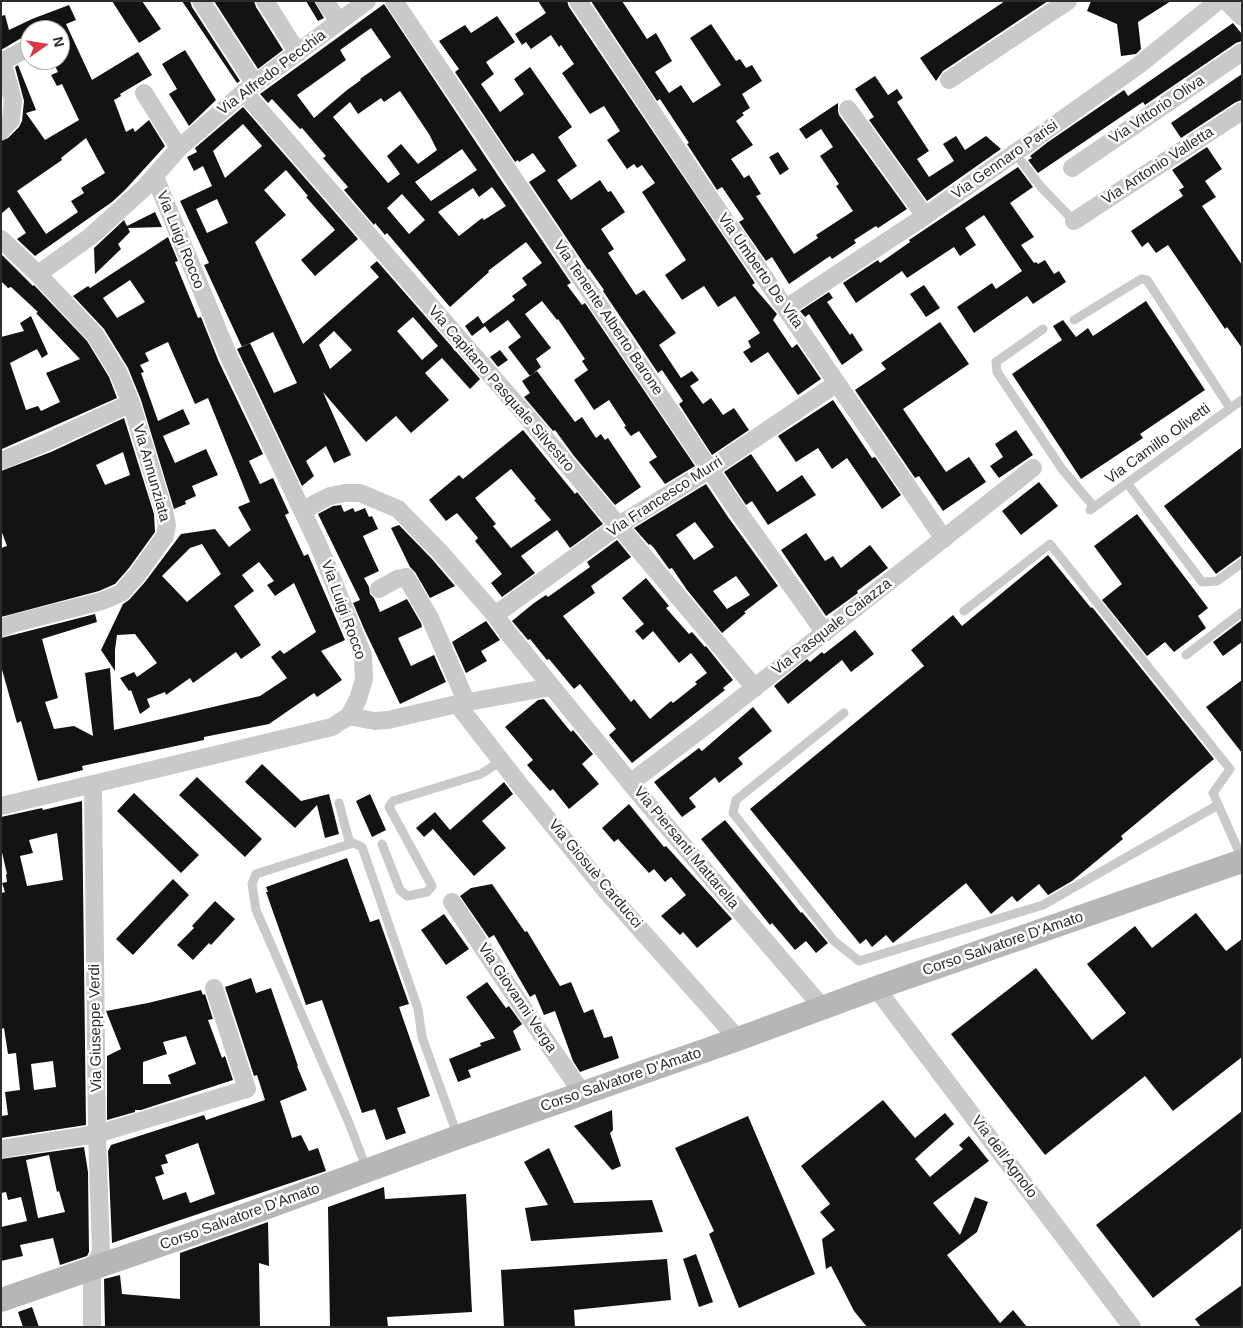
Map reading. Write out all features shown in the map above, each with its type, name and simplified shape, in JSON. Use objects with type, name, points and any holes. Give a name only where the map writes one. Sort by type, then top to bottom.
[{"type":"street","name":"Via Capitano Pasquale Silvestro","points":[[201,1],[249,88],[755,688]]},
{"type":"street","points":[[265,1],[298,53]]},
{"type":"street","points":[[325,1],[339,22]]},
{"type":"street","name":"Via Alfredo Pecchia","points":[[38,274],[91,236],[155,177],[179,148],[249,88],[367,1]]},
{"type":"street","name":"Via Tenente Alberto Barone","points":[[394,1],[710,469],[824,633]]},
{"type":"street","name":"Via Umberto De Vita","points":[[578,1],[699,183],[944,539]]},
{"type":"street","points":[[949,80],[1068,1]]},
{"type":"street","name":"Via Gennaro Parisi","points":[[786,308],[925,216],[1015,153],[1138,64],[1218,1]]},
{"type":"street","points":[[1226,1],[1242,17]]},
{"type":"street","points":[[1,131],[11,120],[13,100],[3,64],[7,59],[20,52]]},
{"type":"street","name":"Via Vittorio Oliva","points":[[1072,168],[1242,52]]},
{"type":"street","points":[[144,93],[179,148]]},
{"type":"street","points":[[848,109],[925,216]]},
{"type":"street","name":"Via Antonio Valletta","points":[[1074,221],[1242,111]]},
{"type":"street","name":"Via Luigi Rocco","points":[[155,177],[229,357],[318,544],[363,656],[364,679],[358,699],[349,716]]},
{"type":"street","name":"Via Annunziata","points":[[1,239],[38,274],[96,335],[118,372],[131,403],[167,525],[166,536],[137,576],[121,593],[102,601],[1,628]]},
{"type":"street","name":"Via Francesco Murri","points":[[495,614],[619,525],[710,469],[837,383]]},
{"type":"street","points":[[1,461],[131,403]]},
{"type":"street","name":"Via Pasquale Caiazza","points":[[630,783],[755,688],[1033,468]]},
{"type":"street","name":"Via Piersanti Mattarella","points":[[303,512],[330,496],[345,493],[360,493],[398,509],[440,552],[495,614],[508,633],[630,783],[823,1008]]},
{"type":"street","name":"Via Giosuè Carducci","points":[[379,589],[397,580],[406,578],[430,618],[462,704],[501,761],[608,892],[738,1039]]},
{"type":"street","points":[[1,806],[332,727],[349,716],[374,721],[388,720],[552,687]]},
{"type":"street","name":"Via Giuseppe Verdi","points":[[92,1270],[101,1252],[97,1134],[93,784]]},
{"type":"street","name":"Corso Salvatore D'Amato","points":[[1,1300],[92,1270],[458,1137],[1242,860]]},
{"type":"street","name":"Via Giovanni Verga","points":[[452,902],[583,1094]]},
{"type":"street","points":[[1,1149],[97,1134],[247,1089],[214,988]]},
{"type":"street","name":"Via dell'Agnolo","points":[[876,988],[1132,1327]]},
{"type":"street","points":[[92,1270],[92,1327]]},
{"type":"lane","points":[[1015,153],[1041,187],[1074,221]]},
{"type":"lane","points":[[1074,320],[1141,278],[1147,280],[1230,408]]},
{"type":"lane","name":"Via Camillo Olivetti","points":[[1043,329],[996,362],[997,372],[1062,469],[1092,508],[1242,400]]},
{"type":"lane","points":[[1127,483],[1202,582],[1217,581],[1242,563]]},
{"type":"lane","points":[[964,611],[1050,544],[1230,769],[1212,793],[1242,860]]},
{"type":"lane","points":[[1186,655],[1242,612]]},
{"type":"lane","points":[[844,713],[736,800],[733,813],[834,941],[859,961],[1043,905],[1218,805]]},
{"type":"lane","points":[[382,844],[400,890],[407,896],[427,892],[432,886],[389,806],[394,801],[481,774],[501,761]]},
{"type":"lane","points":[[339,803],[350,844]]},
{"type":"lane","points":[[367,1171],[349,1122],[256,910],[252,884],[256,874],[350,844],[354,843],[362,847],[418,1009],[422,1037],[458,1137]]},
{"type":"building","points":[[112,1],[142,1],[161,29],[139,43]]},
{"type":"building","points":[[182,1],[190,1],[240,81],[237,83]]},
{"type":"building","points":[[214,1],[254,1],[283,50],[258,69]]},
{"type":"building","points":[[306,1],[314,1],[324,18],[318,21]]},
{"type":"building","points":[[538,1],[567,1],[569,7],[755,283],[752,285],[777,314],[773,320],[792,348],[797,344],[821,379],[798,395],[768,352],[751,363],[743,352],[751,347],[748,341],[760,333],[735,296],[718,307],[704,286],[682,300],[665,275],[686,260],[642,192],[655,183],[642,165],[637,168],[634,164],[627,169],[607,140],[620,131],[604,106],[590,114],[562,73],[574,64],[561,45],[559,47],[551,35],[531,49],[526,42],[522,45],[515,34],[546,13]]},
{"type":"building","points":[[591,1],[622,1],[647,39],[656,33],[672,61],[655,72],[669,93],[681,85],[693,103],[721,85],[690,38],[711,24],[736,61],[740,59],[746,68],[752,65],[762,81],[742,94],[750,108],[742,113],[744,115],[736,121],[753,145],[731,159],[744,178],[749,175],[761,194],[756,196],[794,254],[818,238],[816,235],[853,211],[836,186],[839,184],[820,156],[833,147],[821,129],[806,139],[799,129],[838,103],[839,115],[907,209],[878,228],[876,226],[854,240],[856,243],[832,259],[830,256],[789,284],[772,257],[766,261],[739,222],[744,219],[722,187],[717,190],[660,99],[657,101]]},
{"type":"building","points":[[1005,1],[1048,1],[943,71],[936,81],[920,58]]},
{"type":"building","points":[[1091,1],[1171,1],[1138,22],[1141,49],[1136,54],[1121,56],[1117,24],[1087,11]]},
{"type":"building","points":[[384,4],[571,283],[567,285],[582,305],[585,303],[695,466],[665,484],[649,462],[657,457],[639,431],[631,436],[609,400],[594,410],[574,380],[588,370],[582,361],[585,359],[558,319],[542,301],[525,314],[551,348],[536,359],[541,367],[530,376],[508,347],[521,337],[508,320],[490,333],[485,326],[472,336],[465,326],[478,316],[483,324],[515,300],[512,296],[527,285],[522,278],[542,263],[526,242],[488,271],[450,307],[387,233],[385,235],[375,223],[374,225],[344,190],[348,187],[323,158],[326,156],[302,128],[300,129],[272,99],[268,103],[260,94]],"holes":[[[371,28],[391,57],[360,79],[314,118],[297,95],[346,60],[340,50]],[[400,91],[429,134],[437,150],[418,164],[401,144],[387,156],[400,174],[388,183],[333,117],[350,102],[358,114],[381,98],[384,102]],[[462,149],[477,170],[431,201],[415,182]],[[492,187],[506,206],[484,220],[482,218],[459,236],[438,212],[473,188],[479,197]],[[402,194],[425,220],[409,234],[387,208]]]},
{"type":"building","points":[[69,5],[76,20],[70,22],[70,20],[30,20]]},
{"type":"building","points":[[5,15],[9,30],[20,25],[20,39],[1,50],[1,16]]},
{"type":"building","points":[[497,16],[515,42],[486,62],[494,74],[481,84],[500,112],[524,94],[514,79],[530,67],[572,127],[558,137],[577,166],[557,180],[571,200],[600,180],[608,192],[611,191],[625,212],[601,229],[614,249],[608,253],[636,295],[644,290],[676,333],[659,345],[681,378],[692,371],[699,380],[690,386],[703,404],[711,398],[723,415],[734,408],[749,430],[712,455],[679,404],[683,401],[662,370],[658,373],[604,290],[588,270],[529,182],[546,171],[533,153],[519,162],[518,160],[515,162],[455,72],[459,69],[439,41],[465,25],[471,33]]},
{"type":"building","points":[[1233,23],[1242,34],[1242,41],[1236,43],[1145,105],[1143,102],[1038,173],[1028,160],[1032,158],[1030,156],[1048,142],[1124,90],[1128,96]]},
{"type":"building","points":[[70,33],[92,80],[138,52],[152,75],[120,94],[121,96],[114,100],[126,132],[133,128],[135,132],[149,120],[165,146],[112,202],[35,256],[17,239],[26,233],[9,207],[1,214],[1,141],[8,138],[22,121],[24,101],[15,67],[18,65],[36,110],[26,113],[45,140],[79,120],[62,84],[57,86],[51,75],[58,72],[57,70],[70,70]],"holes":[[[86,138],[105,173],[81,188],[84,193],[71,201],[78,212],[46,234],[17,191],[62,160],[61,158]]]},
{"type":"building","points":[[185,50],[216,100],[189,126],[169,94],[177,89],[162,64]]},
{"type":"building","points":[[1242,74],[1242,100],[1181,138],[1171,123]]},
{"type":"building","points":[[875,76],[888,95],[897,89],[903,98],[897,102],[929,151],[917,159],[929,177],[954,161],[943,144],[956,136],[965,150],[986,136],[1001,149],[927,201],[869,120],[874,117],[855,89]]},
{"type":"building","points":[[243,107],[358,239],[315,276],[301,260],[335,230],[306,197],[308,196],[286,170],[264,190],[286,215],[255,242],[303,344],[379,277],[370,267],[377,261],[480,379],[470,389],[442,358],[425,373],[449,400],[411,433],[396,416],[366,442],[323,392],[351,455],[334,463],[326,446],[306,461],[314,476],[302,486],[237,349],[242,347],[204,265],[209,263],[180,201],[212,186],[203,166],[194,171],[187,157],[197,152],[195,148]],"holes":[[[243,124],[262,146],[225,178],[213,151]],[[217,199],[228,223],[207,233],[196,209]],[[413,317],[438,346],[422,360],[397,331]],[[334,331],[352,350],[330,369],[319,345]],[[273,332],[297,383],[274,393],[250,343]]]},
{"type":"building","points":[[1207,147],[1222,169],[1205,181],[1216,197],[1202,206],[1242,265],[1242,348],[1227,327],[1225,329],[1168,245],[1156,253],[1148,242],[1142,247],[1131,231],[1183,196],[1179,190],[1184,187],[1172,170]]},
{"type":"building","points":[[778,152],[789,169],[780,175],[769,157]]},
{"type":"building","points":[[1018,167],[1033,187],[1010,203],[1034,237],[1021,245],[1034,263],[1038,264],[1045,260],[1054,274],[1059,271],[1066,282],[1033,304],[1027,296],[974,333],[957,307],[992,283],[996,289],[1022,271],[984,215],[965,228],[976,245],[960,256],[954,247],[907,278],[902,271],[856,303],[843,283],[878,260],[880,263],[910,242],[909,240]]},
{"type":"building","points":[[155,212],[162,227],[128,228],[130,232],[118,244],[121,249],[95,274],[94,248],[124,220],[127,226]]},
{"type":"building","points":[[168,237],[178,261],[175,262],[198,318],[201,317],[219,362],[263,454],[249,461],[260,484],[273,478],[289,513],[285,515],[304,556],[308,554],[345,640],[321,651],[342,680],[317,697],[314,693],[269,724],[204,737],[204,740],[82,766],[83,770],[38,781],[21,721],[17,723],[1,666],[1,638],[95,614],[97,622],[42,639],[58,698],[45,702],[54,729],[74,726],[93,736],[85,673],[110,668],[114,730],[260,696],[287,678],[271,657],[280,650],[284,654],[316,632],[294,583],[275,596],[267,585],[274,581],[259,562],[242,575],[254,591],[234,606],[261,645],[241,659],[236,652],[193,683],[190,678],[166,695],[165,692],[147,699],[150,707],[140,714],[131,690],[129,691],[120,678],[134,672],[137,677],[157,663],[135,634],[117,635],[115,671],[101,650],[123,604],[145,582],[181,534],[215,529],[229,547],[251,530],[238,507],[250,502],[208,398],[195,404],[168,342],[145,353],[149,361],[140,365],[144,372],[141,373],[158,421],[183,409],[190,424],[163,436],[175,463],[206,449],[218,475],[192,486],[196,496],[185,501],[186,504],[174,509],[141,400],[128,368],[104,329],[73,296],[88,286],[90,288]],"holes":[[[130,280],[145,302],[117,318],[103,298]],[[202,544],[221,574],[187,602],[162,576],[190,548]]]},
{"type":"building","points":[[1,254],[34,285],[87,341],[109,377],[117,398],[2,449],[1,337],[24,331],[20,323],[31,316],[48,354],[42,358],[37,349],[10,363],[26,410],[38,406],[41,411],[60,402],[46,373],[80,359],[36,313],[38,312],[11,287],[8,288],[1,281]]},
{"type":"building","points":[[924,285],[940,308],[926,317],[910,294]]},
{"type":"building","points":[[829,292],[833,298],[827,302],[863,350],[842,365],[809,314],[805,317],[800,311]]},
{"type":"building","points":[[1146,301],[1205,390],[1140,434],[1143,438],[1081,479],[1012,374],[1062,340],[1053,326],[1063,320],[1076,337],[1088,328],[1093,336]]},
{"type":"building","points":[[940,322],[969,364],[903,409],[946,472],[969,457],[986,482],[943,511],[919,476],[915,478],[855,390],[886,369],[881,363]]},
{"type":"building","points":[[500,350],[508,360],[498,367],[490,357]]},
{"type":"building","points":[[537,371],[575,422],[582,417],[596,438],[601,434],[605,440],[608,438],[641,487],[615,505],[555,430],[553,431],[524,397],[530,393],[522,381]]},
{"type":"building","points":[[833,400],[872,458],[875,457],[901,495],[882,509],[847,458],[832,469],[818,448],[796,462],[778,436]]},
{"type":"building","points":[[124,418],[154,514],[155,532],[115,584],[99,591],[1,617],[1,548],[7,546],[1,530],[1,471],[51,452]],"holes":[[[123,452],[130,475],[105,485],[96,465]]]},
{"type":"building","points":[[523,430],[575,494],[577,492],[603,524],[570,548],[557,530],[521,556],[535,573],[502,597],[491,583],[502,574],[475,541],[478,538],[457,513],[446,521],[429,500],[459,475],[463,479]],"holes":[[[511,469],[536,499],[534,500],[551,520],[511,548],[493,526],[496,524],[475,498]]]},
{"type":"building","points":[[1016,430],[1033,455],[999,478],[990,466],[1003,457],[995,444]]},
{"type":"building","points":[[1242,447],[1242,555],[1216,574],[1164,506]]},
{"type":"building","points":[[751,454],[777,492],[802,475],[816,495],[768,525],[752,501],[746,505],[724,472]]},
{"type":"building","points":[[1039,482],[1058,506],[1021,535],[1002,511]]},
{"type":"building","points":[[706,484],[778,586],[744,612],[746,613],[722,633],[687,590],[672,568],[669,569],[654,548],[634,528]],"holes":[[[695,522],[714,547],[694,560],[676,535]],[[736,576],[750,595],[727,609],[713,591]]]},
{"type":"building","points":[[341,505],[344,512],[353,508],[355,512],[365,508],[369,517],[372,516],[378,529],[363,536],[379,571],[364,578],[380,612],[407,599],[421,623],[422,627],[398,638],[411,666],[434,655],[446,682],[400,704],[353,603],[360,600],[318,514],[333,506]]},
{"type":"building","points":[[1137,514],[1208,608],[1198,616],[1206,628],[1174,652],[1165,642],[1147,656],[1102,600],[1122,584],[1094,546]]},
{"type":"building","points":[[399,525],[455,586],[430,598],[410,567],[391,528]]},
{"type":"building","points":[[806,533],[825,561],[833,556],[841,568],[870,545],[888,568],[826,616],[781,550]]},
{"type":"building","points":[[617,540],[631,557],[591,586],[595,593],[563,616],[631,702],[634,699],[650,719],[671,701],[673,703],[697,684],[695,682],[707,673],[691,653],[679,663],[653,631],[643,640],[635,631],[644,624],[622,598],[646,578],[669,606],[666,608],[689,634],[692,632],[706,646],[733,680],[723,688],[725,690],[632,763],[609,735],[616,729],[580,684],[574,689],[549,659],[547,660],[512,621],[534,603],[546,595],[548,597],[590,567],[587,562]]},
{"type":"building","points":[[1048,555],[1214,759],[1121,836],[1123,839],[1072,881],[1048,895],[1039,884],[1017,902],[1012,896],[991,914],[966,883],[893,943],[886,935],[872,947],[866,939],[860,944],[750,809],[924,666],[911,650],[953,615],[962,626]]},
{"type":"building","points":[[1242,620],[1242,642],[1223,656],[1213,642]]},
{"type":"building","points":[[486,621],[500,640],[481,651],[487,661],[466,673],[452,642]]},
{"type":"building","points":[[855,630],[874,654],[851,672],[842,660],[788,704],[774,686],[807,659],[810,662],[822,652],[824,654]]},
{"type":"building","points":[[1242,680],[1242,753],[1206,707]]},
{"type":"building","points":[[544,699],[571,732],[573,730],[593,754],[582,764],[599,784],[569,809],[553,789],[550,791],[527,765],[533,760],[505,727],[538,700]]},
{"type":"building","points":[[753,707],[772,731],[738,758],[743,764],[719,783],[715,777],[689,798],[696,807],[682,817],[654,782],[699,748],[702,751]]},
{"type":"building","points":[[262,764],[301,801],[329,794],[339,834],[325,838],[317,805],[295,828],[245,782]]},
{"type":"building","points":[[197,777],[262,839],[245,857],[179,795]]},
{"type":"building","points":[[504,782],[513,794],[482,821],[506,848],[474,876],[433,829],[424,837],[416,828],[435,812],[450,830]]},
{"type":"building","points":[[134,793],[199,855],[181,873],[117,811]]},
{"type":"building","points":[[370,794],[386,830],[372,837],[356,801]]},
{"type":"building","points":[[82,801],[86,1125],[1,1138],[1,1116],[8,1115],[5,1092],[20,1090],[16,1053],[8,1054],[4,1028],[1,1029],[1,893],[5,892],[2,883],[7,882],[7,874],[1,848],[1,817],[42,808],[43,810]],"holes":[[[57,833],[63,880],[27,886],[20,856],[33,853],[29,840]],[[53,1061],[56,1087],[34,1090],[31,1064]]]},
{"type":"building","points":[[629,804],[664,847],[666,846],[732,919],[697,948],[683,932],[680,935],[661,916],[686,895],[671,877],[665,882],[654,869],[649,873],[618,839],[614,842],[602,828]]},
{"type":"building","points":[[725,820],[828,943],[816,953],[806,941],[795,950],[772,923],[770,925],[701,839]]},
{"type":"building","points":[[347,858],[370,922],[379,919],[409,1004],[399,1007],[430,1096],[397,1108],[406,1133],[386,1140],[375,1109],[362,1113],[322,1000],[306,1005],[266,892],[268,892],[266,887]]},
{"type":"building","points":[[173,879],[189,895],[133,955],[116,939]]},
{"type":"building","points":[[492,884],[525,932],[527,931],[560,986],[571,982],[584,1013],[593,1009],[604,1038],[612,1036],[619,1058],[580,1072],[573,1061],[555,1011],[544,1015],[535,994],[530,997],[494,935],[489,938],[460,896],[471,888]]},
{"type":"building","points":[[215,901],[235,919],[211,945],[209,943],[193,960],[177,945],[194,928],[192,926]]},
{"type":"building","points":[[1196,913],[1226,951],[1242,939],[1242,1057],[1173,1111],[1145,1076],[1045,1155],[951,1034],[1036,968],[1092,1040],[1126,1013],[1087,964],[1135,926],[1152,948]]},
{"type":"building","points":[[444,914],[469,949],[446,965],[421,930]]},
{"type":"building","points":[[251,978],[256,993],[271,988],[307,1090],[280,1101],[292,1138],[301,1135],[309,1151],[318,1148],[326,1171],[112,1243],[108,1151],[111,1145],[204,1115],[206,1120],[265,1100],[257,1075],[254,1076],[225,987]],"holes":[[[198,1143],[215,1194],[190,1203],[186,1192],[163,1200],[155,1177],[164,1174],[161,1165],[168,1163],[165,1155]]]},
{"type":"building","points":[[487,982],[506,1008],[509,1006],[522,1024],[513,1031],[521,1050],[468,1070],[471,1077],[458,1082],[449,1059],[481,1046],[480,1043],[495,1038],[466,997]]},
{"type":"building","points":[[201,990],[203,995],[205,994],[213,1019],[208,1020],[222,1058],[225,1056],[233,1080],[107,1120],[107,1056],[121,1049],[106,1011]],"holes":[[[186,1036],[196,1064],[168,1075],[171,1084],[143,1084],[143,1062],[167,1054],[163,1042]]]},
{"type":"building","points":[[883,1100],[915,1138],[945,1113],[954,1124],[915,1159],[930,1177],[963,1149],[959,1145],[969,1136],[989,1161],[933,1203],[960,1235],[975,1197],[988,1202],[977,1232],[947,1255],[1000,1323],[1013,1310],[1027,1327],[867,1327],[854,1311],[831,1266],[826,1269],[822,1239],[835,1230],[820,1212],[830,1204],[801,1166]]},
{"type":"building","points":[[612,1110],[613,1130],[610,1133],[621,1166],[612,1170],[574,1126]]},
{"type":"building","points":[[1242,1111],[1242,1228],[1153,1298],[1096,1225]]},
{"type":"building","points":[[748,1116],[815,1274],[739,1308],[709,1234],[714,1231],[675,1148]]},
{"type":"building","points":[[84,1147],[88,1172],[89,1252],[87,1256],[60,1265],[53,1238],[20,1245],[23,1256],[1,1261],[1,1227],[27,1221],[21,1197],[8,1200],[6,1192],[1,1193],[1,1159]],"holes":[[[49,1155],[57,1192],[59,1191],[65,1212],[38,1218],[26,1160]]]},
{"type":"building","points":[[549,1148],[574,1203],[652,1200],[663,1232],[531,1241],[525,1208],[548,1205],[524,1162]]},
{"type":"building","points":[[384,1187],[385,1199],[466,1194],[472,1312],[387,1317],[388,1327],[330,1327],[328,1207]]},
{"type":"building","points":[[268,1222],[269,1266],[259,1263],[260,1327],[105,1327],[104,1279],[120,1275],[122,1294],[180,1299],[180,1253]]},
{"type":"building","points":[[696,1254],[713,1302],[699,1307],[683,1259]]},
{"type":"building","points":[[667,1259],[671,1300],[574,1310],[575,1327],[504,1327],[501,1270]]},
{"type":"building","points":[[1242,1285],[1242,1327],[1201,1327],[1195,1319]]},
{"type":"building","points":[[32,1307],[39,1327],[23,1327],[18,1312]]}]
